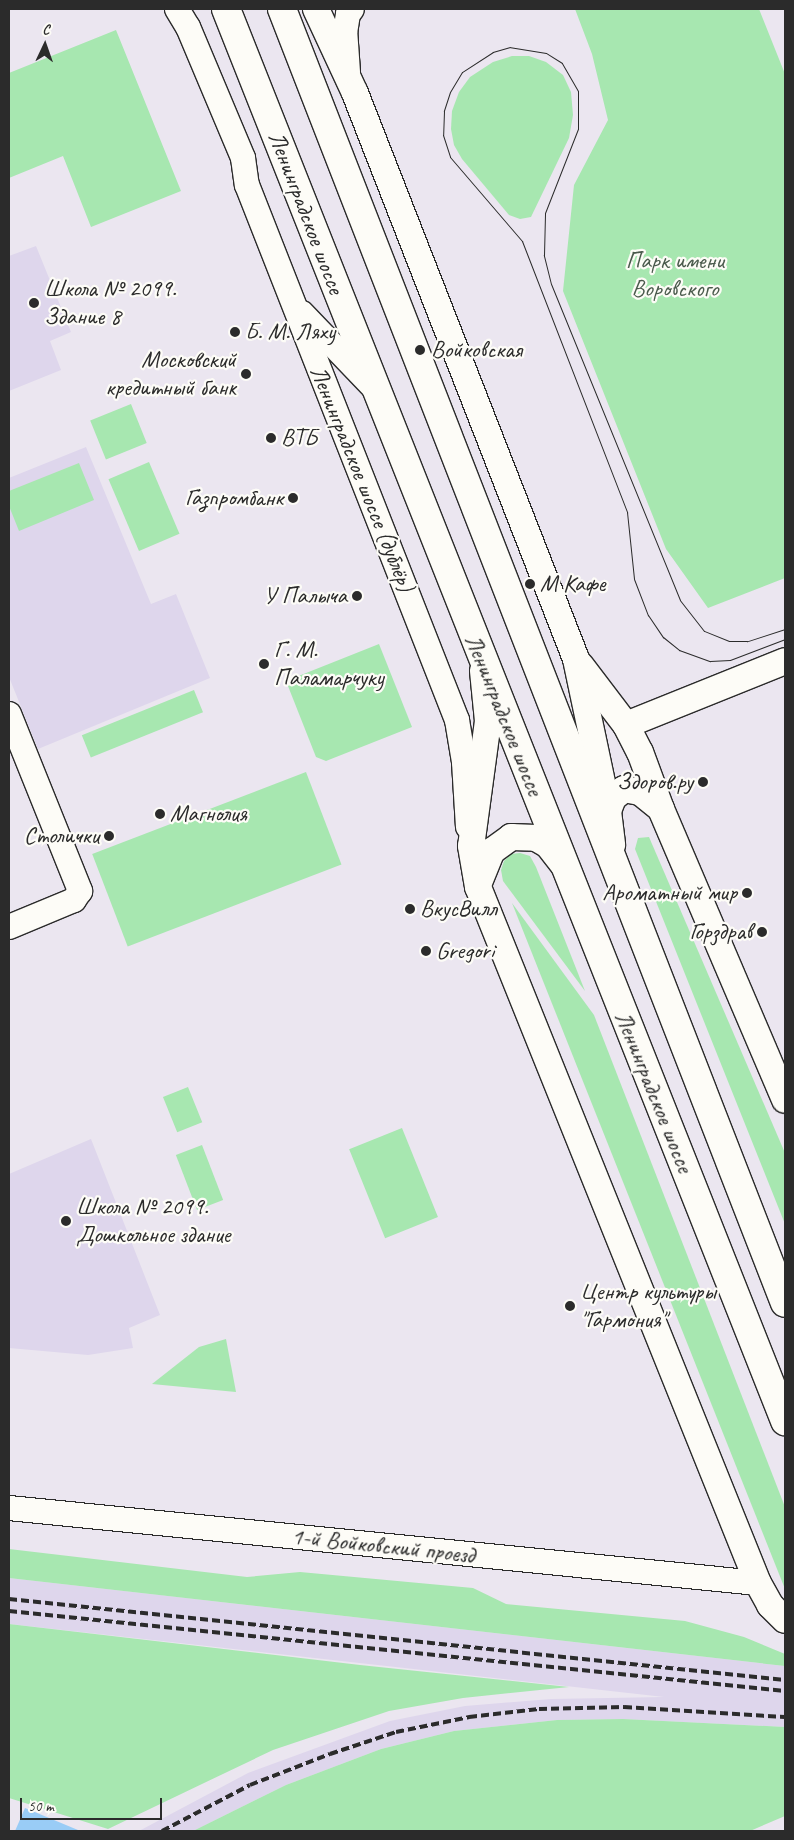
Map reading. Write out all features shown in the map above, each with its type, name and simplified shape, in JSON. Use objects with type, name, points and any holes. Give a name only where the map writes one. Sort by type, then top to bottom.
[{"type":"main road","name":"Ленинградское шоссе","points":[[226,9],[481,658],[785,1420]]},
{"type":"main road","name":"Ленинградское шоссе","points":[[282,9],[785,1303]]},
{"type":"main road","points":[[316,9],[355,92],[576,659],[608,811],[613,858]]},
{"type":"main road","points":[[481,658],[488,720],[471,846],[478,885],[758,1583],[770,1605],[785,1620]]},
{"type":"main road","points":[[576,659],[626,725],[653,782],[661,809],[785,1100]]},
{"type":"main road","points":[[626,725],[785,660]]},
{"type":"main road","points":[[608,811],[617,792],[624,789],[640,792],[661,809]]},
{"type":"main road","points":[[478,885],[492,850],[511,837],[536,838],[548,845],[563,864]]},
{"type":"street","name":"Ленинградское шоссе (дублёр)","points":[[177,9],[188,27],[243,158],[247,186],[457,720],[462,738],[471,846]]},
{"type":"street","points":[[352,9],[348,14],[344,48],[355,92]]},
{"type":"street","points":[[292,300],[376,392]]},
{"type":"street","points":[[9,714],[80,890],[74,900],[9,927]]},
{"type":"street","name":"1-й Войковский проезд","points":[[9,1508],[758,1583]]},
{"type":"shaded area","name":"Школа № 2099. Здание 8","points":[[36,246],[71,332],[50,341],[61,370],[9,391],[9,256]]},
{"type":"shaded area","points":[[86,447],[151,604],[176,594],[210,678],[38,749],[9,677],[9,478]]},
{"type":"shaded area","name":"Школа № 2099. Дошкольное здание","points":[[91,1139],[160,1315],[129,1328],[133,1348],[88,1355],[9,1348],[9,1174]]},
{"type":"shaded area","points":[[9,1578],[785,1666],[785,1727],[623,1719],[557,1720],[454,1731],[381,1749],[286,1785],[193,1831],[139,1831],[248,1773],[390,1721],[465,1706],[551,1699],[664,1697],[9,1624]]},
{"type":"green space","name":"Парк имени Воровского","points":[[575,9],[759,9],[785,74],[785,578],[708,608],[666,549],[563,291],[574,185],[608,120],[592,54]]},
{"type":"green space","points":[[116,30],[181,191],[91,227],[63,156],[9,178],[9,73]]},
{"type":"green space","points":[[512,56],[529,56],[546,62],[563,75],[571,92],[573,115],[569,138],[531,217],[520,219],[509,215],[462,159],[454,145],[451,129],[452,111],[459,92],[470,77],[493,62]]},
{"type":"green space","points":[[131,404],[147,443],[106,459],[90,420]]},
{"type":"green space","points":[[149,462],[179,534],[139,551],[108,479]]},
{"type":"green space","points":[[79,463],[94,500],[19,531],[9,506],[9,491]]},
{"type":"green space","points":[[379,644],[412,727],[326,761],[316,757],[286,681]]},
{"type":"green space","points":[[194,690],[203,712],[91,758],[82,735]]},
{"type":"green space","points":[[306,772],[341,864],[128,946],[92,854]]},
{"type":"green space","points":[[649,837],[785,1153],[785,1224],[635,849],[638,838]]},
{"type":"green space","points":[[520,853],[530,856],[536,867],[585,991],[503,881],[501,870],[504,861],[511,854]]},
{"type":"green space","points":[[512,903],[594,1015],[785,1507],[785,1589]]},
{"type":"green space","points":[[188,1087],[202,1122],[177,1132],[163,1097]]},
{"type":"green space","points":[[402,1128],[438,1217],[385,1238],[349,1149]]},
{"type":"green space","points":[[202,1145],[223,1200],[197,1210],[176,1155]]},
{"type":"green space","points":[[226,1339],[236,1392],[152,1384],[199,1347]]},
{"type":"green space","points":[[9,1549],[247,1577],[300,1572],[473,1588],[506,1604],[685,1621],[744,1637],[785,1654],[785,1666],[9,1578]]},
{"type":"green space","points":[[9,1624],[360,1665],[569,1687],[463,1698],[389,1711],[273,1750],[108,1829],[9,1798]]},
{"type":"green space","points":[[623,1719],[785,1727],[785,1816],[750,1831],[193,1831],[286,1785],[381,1749],[454,1731],[557,1720]]},
{"type":"water","points":[[25,1808],[78,1830],[15,1831]]},
{"type":"tram line","points":[[785,629],[747,641],[729,641],[704,631],[680,600],[551,284],[544,255],[545,213],[578,129],[578,91],[562,63],[546,53],[510,47],[493,52],[462,72],[450,92],[444,111],[443,135],[450,157],[522,241],[627,512],[634,579],[648,615],[663,637],[679,650],[710,661],[730,660],[785,639]]},
{"type":"railway","points":[[9,1599],[785,1680]]},
{"type":"railway","points":[[9,1611],[785,1691]]},
{"type":"railway","points":[[162,1831],[250,1785],[330,1754],[396,1732],[469,1717],[539,1709],[624,1707],[785,1717]]},
{"type":"place","name":"Школа № 2099. Здание 8","points":[[34,303]]},
{"type":"place","name":"Б. М. Ляху","points":[[235,332]]},
{"type":"place","name":"Войковская","points":[[420,350]]},
{"type":"place","name":"Московский кредитный банк","points":[[246,374]]},
{"type":"place","name":"ВТБ","points":[[271,438]]},
{"type":"place","name":"Газпромбанк","points":[[293,498]]},
{"type":"place","name":"М Кафе","points":[[530,584]]},
{"type":"place","name":"У Палыча","points":[[357,596]]},
{"type":"place","name":"Г. М. Паламарчуку","points":[[264,664]]},
{"type":"place","name":"Здоров.ру","points":[[703,782]]},
{"type":"place","name":"Магнолия","points":[[160,814]]},
{"type":"place","name":"Столички","points":[[109,836]]},
{"type":"place","name":"Ароматный мир","points":[[747,893]]},
{"type":"place","name":"ВкусВилл","points":[[410,909]]},
{"type":"place","name":"Горздрав","points":[[762,932]]},
{"type":"place","name":"Gregori","points":[[426,951]]},
{"type":"place","name":"Школа № 2099. Дошкольное здание","points":[[66,1221]]},
{"type":"place","name":"Центр культуры \"Гармония\"","points":[[570,1306]]}]
